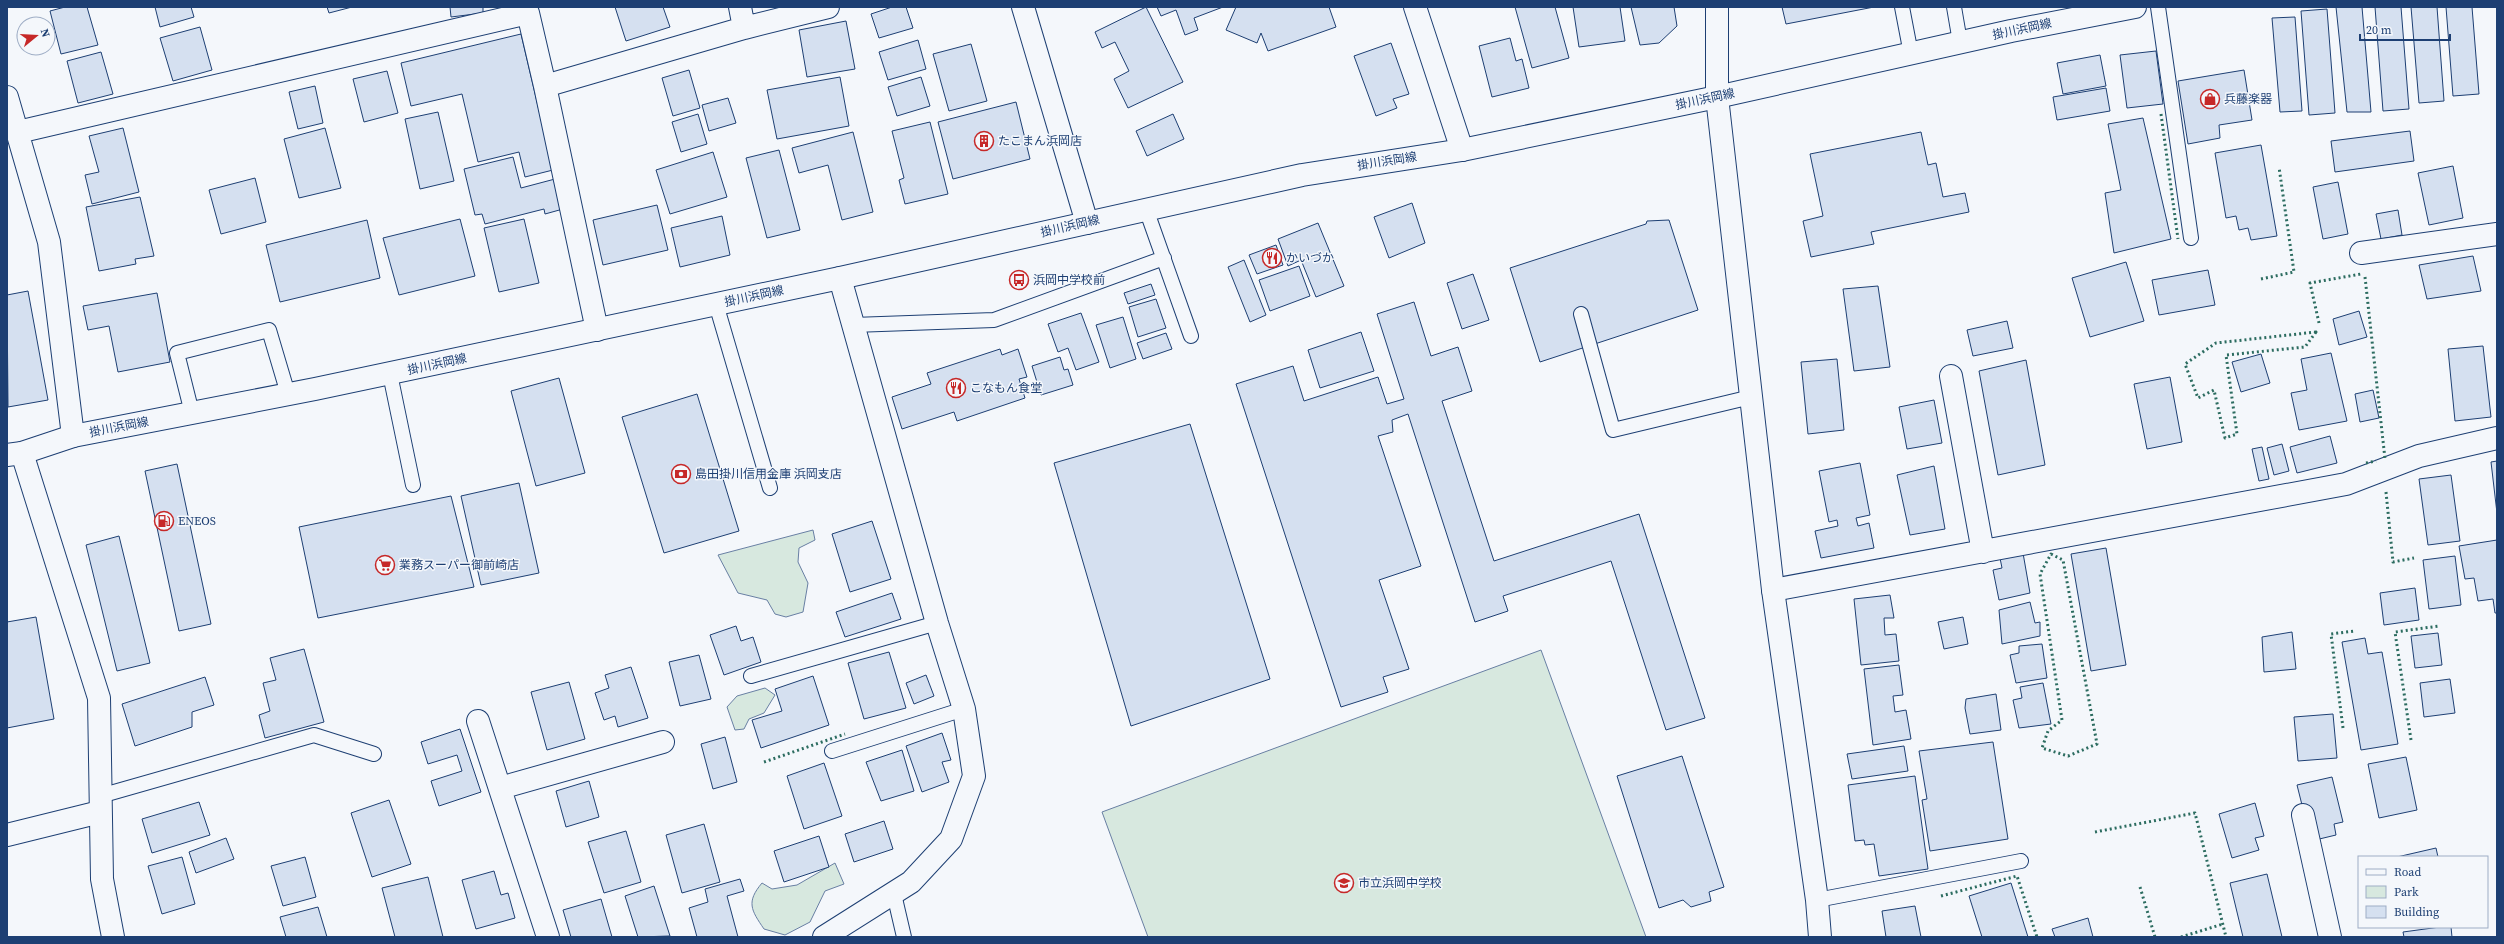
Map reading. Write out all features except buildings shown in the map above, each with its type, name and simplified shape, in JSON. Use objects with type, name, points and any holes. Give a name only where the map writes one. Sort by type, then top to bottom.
[{"type":"street","points":[[740,7],[744,28]]},
{"type":"street","points":[[545,86],[744,28],[828,7]]},
{"type":"street","points":[[1023,7],[1087,222]]},
{"type":"street","points":[[1415,7],[1462,150]]},
{"type":"street","points":[[1717,7],[1717,97],[1773,590],[1817,900],[1820,937]]},
{"type":"street","name":"掛川浜岡線","points":[[14,454],[73,436],[390,374],[840,278],[1302,175],[1462,150],[1717,97],[1960,42],[2135,7]]},
{"type":"street","points":[[18,132],[528,13],[597,330]]},
{"type":"street","points":[[7,97],[49,242],[73,436]]},
{"type":"street","points":[[2361,253],[2497,234]]},
{"type":"street","points":[[824,937],[911,882],[951,839],[974,776],[964,709],[937,623],[840,278]]},
{"type":"street","points":[[1951,376],[1983,552]]},
{"type":"street","points":[[1773,590],[2346,484],[2419,456],[2497,438]]},
{"type":"street","points":[[14,454],[98,698],[102,879],[113,937]]},
{"type":"street","points":[[478,721],[548,937]]},
{"type":"street","points":[[500,788],[662,742]]},
{"type":"street","points":[[7,835],[100,804]]},
{"type":"street","points":[[2303,815],[2330,937]]},
{"type":"lane","points":[[1902,7],[1911,54]]},
{"type":"lane","points":[[1954,7],[1960,42]]},
{"type":"lane","points":[[2158,7],[2191,238]]},
{"type":"lane","points":[[1146,209],[1191,336]]},
{"type":"lane","points":[[853,325],[994,320],[1164,258]]},
{"type":"lane","points":[[716,304],[770,488]]},
{"type":"lane","points":[[1581,314],[1613,430],[1751,397]]},
{"type":"lane","points":[[192,413],[177,353],[269,330],[288,394]]},
{"type":"lane","points":[[390,374],[413,485]]},
{"type":"lane","points":[[751,676],[937,623]]},
{"type":"lane","points":[[832,751],[964,709]]},
{"type":"lane","points":[[100,804],[314,735],[374,754]]},
{"type":"lane","points":[[1817,900],[2021,861]]},
{"type":"lane","points":[[894,894],[904,937]]},
{"type":"green space","points":[[813,530],[815,540],[799,548],[798,562],[808,583],[803,612],[786,617],[775,614],[767,600],[738,593],[718,555]]},
{"type":"green space","points":[[1541,650],[1646,937],[1148,937],[1102,812]]},
{"type":"green space","points":[[765,688],[775,695],[764,713],[749,719],[744,729],[735,730],[727,707],[737,696]]},
{"type":"green space","points":[[835,863],[844,884],[825,891],[810,922],[785,935],[764,929],[753,911],[752,906],[754,896],[762,883],[772,889],[797,885]]},
{"type":"hedge","points":[[2161,114],[2178,239]]},
{"type":"hedge","points":[[2261,279],[2294,272],[2279,167]]},
{"type":"hedge","points":[[2319,323],[2310,283],[2361,274]]},
{"type":"hedge","points":[[2365,277],[2385,459]]},
{"type":"hedge","points":[[2316,332],[2305,347],[2226,355],[2237,434],[2225,438],[2214,390],[2198,398],[2185,364],[2216,343],[2316,332]]},
{"type":"hedge","points":[[2366,463],[2376,461]]},
{"type":"hedge","points":[[2386,492],[2393,562],[2414,558]]},
{"type":"hedge","points":[[2051,554],[2063,560],[2097,744],[2068,756],[2042,748],[2048,731],[2062,720],[2040,574],[2051,554]]},
{"type":"hedge","points":[[2411,740],[2395,632],[2439,626]]},
{"type":"hedge","points":[[2343,728],[2331,634],[2355,631]]},
{"type":"hedge","points":[[764,762],[845,734]]},
{"type":"hedge","points":[[2095,832],[2195,813],[2226,937]]},
{"type":"hedge","points":[[1941,896],[2017,876],[2037,937]]},
{"type":"hedge","points":[[2140,887],[2155,937]]},
{"type":"hedge","points":[[2181,937],[2223,924]]},
{"type":"place","name":"兵藤楽器","points":[[2210,99]]},
{"type":"place","name":"たこまん浜岡店","points":[[984,141]]},
{"type":"place","name":"かいづか","points":[[1272,258]]},
{"type":"place","name":"浜岡中学校前","points":[[1019,280]]},
{"type":"place","name":"こなもん食堂","points":[[956,388]]},
{"type":"place","name":"島田掛川信用金庫 浜岡支店","points":[[681,474]]},
{"type":"place","name":"ENEOS","points":[[164,521]]},
{"type":"place","name":"業務スーパー御前崎店","points":[[385,565]]},
{"type":"place","name":"市立浜岡中学校","points":[[1344,883]]}]
